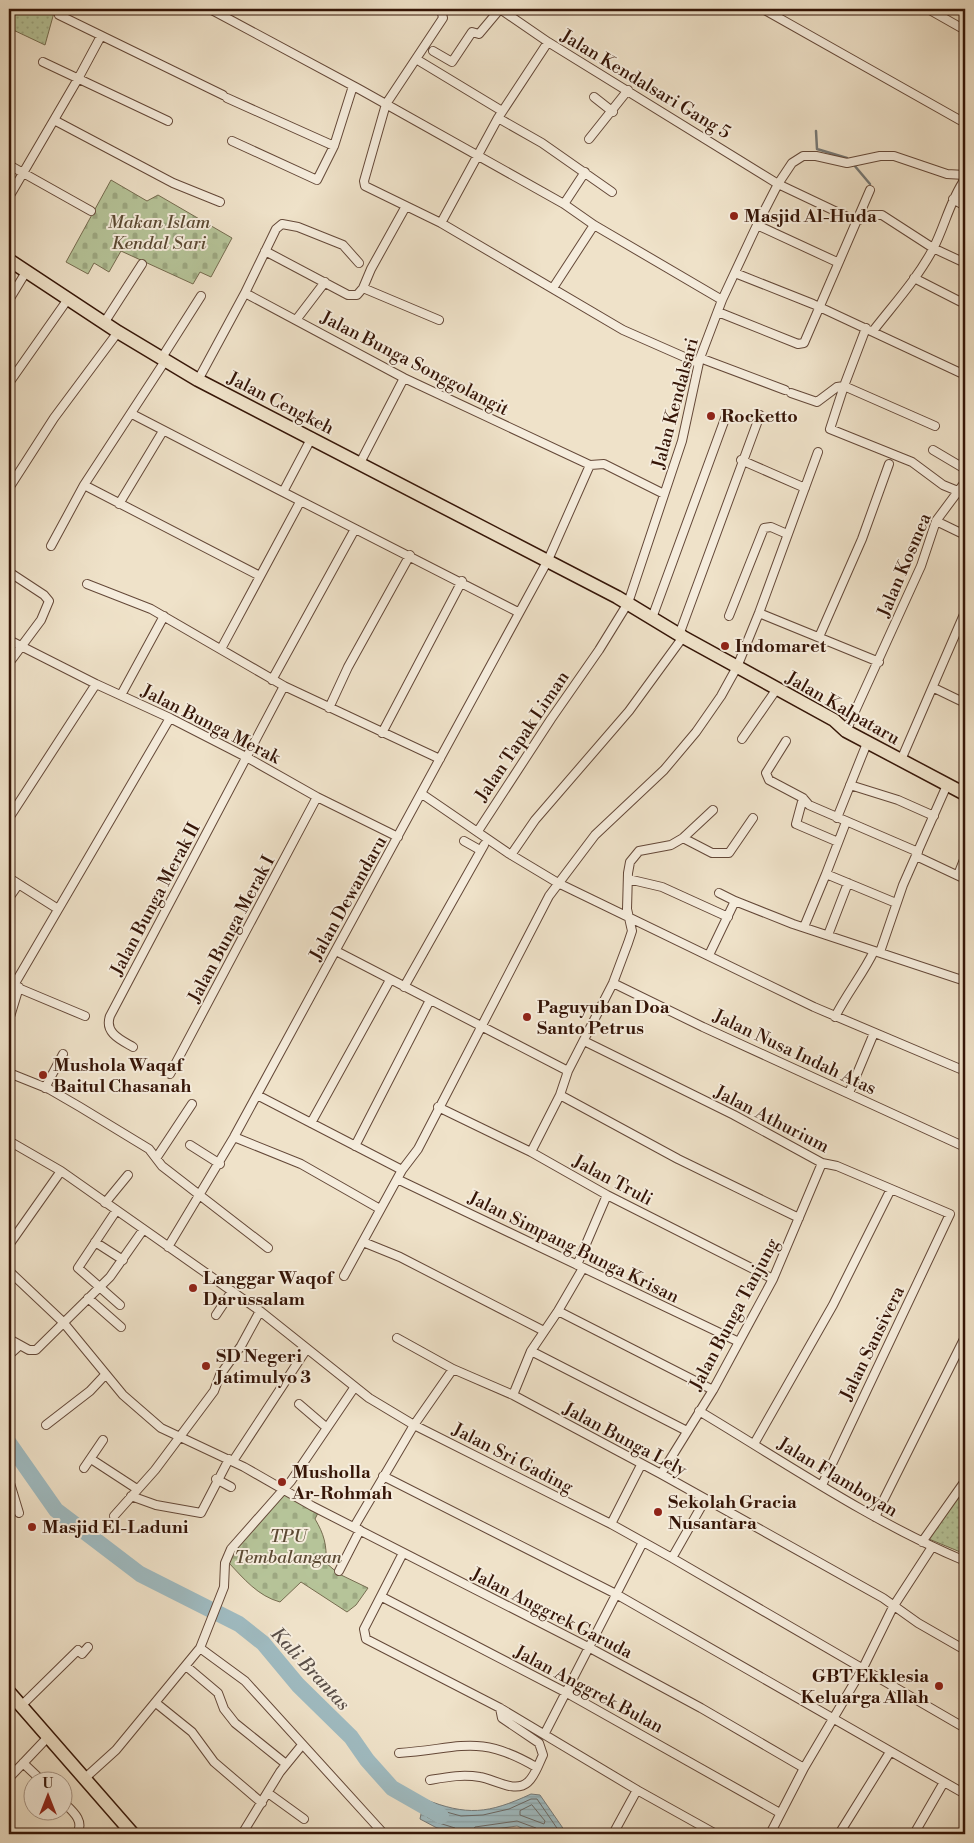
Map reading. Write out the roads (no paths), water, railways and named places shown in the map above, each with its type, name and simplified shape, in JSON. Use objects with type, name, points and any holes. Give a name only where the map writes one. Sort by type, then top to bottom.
[{"type":"main road","name":"Jalan Cengkeh","points":[[9,260],[118,332],[198,380],[548,560]]},
{"type":"main road","name":"Jalan Kalpataru","points":[[548,560],[628,603],[681,636],[776,690],[834,720],[846,731],[867,743],[965,794]]},
{"type":"main road","points":[[9,1692],[133,1834]]},
{"type":"street","points":[[210,9],[386,104],[564,204],[594,225],[722,300]]},
{"type":"street","points":[[441,9],[443,18],[386,104],[364,185],[441,223],[623,330],[699,361],[817,402],[837,387],[844,386],[935,426]]},
{"type":"street","points":[[433,51],[452,62],[472,32],[479,34],[500,9]]},
{"type":"street","name":"Jalan Kendalsari Gang 5","points":[[500,9],[548,42],[778,184],[856,221]]},
{"type":"street","points":[[763,9],[965,123]]},
{"type":"street","points":[[928,9],[965,30]]},
{"type":"street","points":[[59,15],[225,96],[334,146]]},
{"type":"street","points":[[9,197],[101,36]]},
{"type":"street","points":[[441,223],[500,114],[548,42]]},
{"type":"street","points":[[416,59],[500,114],[612,192]]},
{"type":"street","points":[[43,62],[79,77],[168,121]]},
{"type":"street","points":[[232,141],[315,180],[320,176],[334,146],[353,86]]},
{"type":"street","points":[[590,139],[613,112],[628,90]]},
{"type":"street","points":[[594,97],[613,112]]},
{"type":"street","points":[[54,120],[173,183],[220,202]]},
{"type":"street","name":"Jalan Kendalsari","points":[[628,603],[682,441],[699,361],[722,300],[778,184],[796,159],[810,156],[847,163],[880,156],[894,156],[947,174],[965,175]]},
{"type":"street","points":[[9,165],[91,211]]},
{"type":"street","points":[[564,204],[585,172]]},
{"type":"street","points":[[961,492],[943,485],[912,462],[830,429],[844,386],[870,329],[914,278],[933,248],[953,200],[965,179]]},
{"type":"street","points":[[718,312],[801,344],[807,340],[837,262],[870,190]]},
{"type":"street","points":[[953,200],[965,206]]},
{"type":"street","points":[[265,251],[354,296],[360,293],[365,285],[371,269],[406,206]]},
{"type":"street","points":[[856,221],[871,215],[882,216],[933,248],[965,263]]},
{"type":"street","points":[[198,380],[278,226],[285,224],[343,245],[359,263]]},
{"type":"street","points":[[553,288],[594,225]]},
{"type":"street","points":[[758,225],[837,262]]},
{"type":"street","points":[[104,323],[142,264]]},
{"type":"street","points":[[9,300],[26,272]]},
{"type":"street","points":[[735,274],[820,307],[965,375]]},
{"type":"street","points":[[914,278],[965,304]]},
{"type":"street","points":[[296,320],[325,282]]},
{"type":"street","points":[[365,285],[439,320]]},
{"type":"street","name":"Jalan Bunga Songgolangit","points":[[245,292],[404,378],[590,465],[604,464],[664,494]]},
{"type":"street","points":[[51,546],[84,485],[132,414],[201,296]]},
{"type":"street","points":[[9,383],[68,299]]},
{"type":"street","points":[[9,488],[54,418],[118,332]]},
{"type":"street","points":[[360,463],[404,378]]},
{"type":"street","points":[[132,414],[300,502],[462,581],[518,612]]},
{"type":"street","points":[[511,855],[535,820],[629,711],[681,636],[741,460],[760,415]]},
{"type":"street","points":[[652,618],[726,416]]},
{"type":"street","points":[[119,504],[163,431]]},
{"type":"street","points":[[283,492],[312,437]]},
{"type":"street","points":[[933,450],[965,469]]},
{"type":"street","points":[[344,1276],[402,1170],[418,1149],[532,924],[558,883],[595,835],[664,770],[696,732],[714,708],[738,667],[818,452]]},
{"type":"street","points":[[741,460],[805,488]]},
{"type":"street","points":[[819,637],[862,539],[889,464]]},
{"type":"street","name":"Jalan Dewandaru","points":[[168,1247],[220,1164],[422,794],[518,612],[548,560],[590,465]]},
{"type":"street","name":"Jalan Kosmea","points":[[846,731],[921,566],[936,521],[951,500],[961,492],[965,482]]},
{"type":"street","points":[[84,485],[260,576]]},
{"type":"street","points":[[221,649],[300,502]]},
{"type":"street","points":[[936,521],[965,535]]},
{"type":"street","points":[[729,616],[764,528],[770,527],[787,534]]},
{"type":"street","points":[[272,680],[355,529]]},
{"type":"street","points":[[329,708],[352,660],[410,555]]},
{"type":"street","points":[[9,572],[44,595],[49,601],[41,620],[9,663]]},
{"type":"street","points":[[382,733],[462,581]]},
{"type":"street","points":[[86,584],[125,598],[164,616],[272,680],[440,759]]},
{"type":"street","name":"Jalan Tapak Liman","points":[[478,831],[551,719],[600,650],[628,603]]},
{"type":"street","points":[[759,612],[879,662]]},
{"type":"street","points":[[901,760],[934,688],[965,612]]},
{"type":"street","points":[[120,696],[164,616]]},
{"type":"street","name":"Jalan Bunga Merak","points":[[9,640],[120,696],[170,718],[248,758],[317,797],[398,837]]},
{"type":"street","points":[[9,818],[96,684]]},
{"type":"street","points":[[248,758],[284,686]]},
{"type":"street","points":[[934,688],[965,703]]},
{"type":"street","points":[[742,739],[776,690]]},
{"type":"street","points":[[9,1020],[14,985],[170,718]]},
{"type":"street","points":[[786,741],[766,777],[803,798],[808,805],[917,854],[962,877],[965,857]]},
{"type":"street","points":[[837,818],[867,743]]},
{"type":"street","name":"Jalan Bunga Merak II","points":[[133,1047],[112,1034],[108,1024],[110,1016],[248,758]]},
{"type":"street","points":[[850,785],[898,800],[934,816]]},
{"type":"street","points":[[835,1017],[848,992],[877,951],[892,923],[896,903],[947,785]]},
{"type":"street","points":[[422,794],[511,855],[558,883],[835,1017],[965,1071]]},
{"type":"street","name":"Jalan Bunga Merak I","points":[[170,1074],[317,797]]},
{"type":"street","points":[[803,798],[796,824],[838,842]]},
{"type":"street","points":[[531,1152],[560,1095],[568,1071],[614,984],[632,932],[626,904],[630,862],[639,851],[671,845],[683,838],[713,810]]},
{"type":"street","points":[[683,838],[712,853],[729,853],[753,818]]},
{"type":"street","points":[[804,927],[846,822]]},
{"type":"street","points":[[404,987],[482,848],[464,841]]},
{"type":"street","points":[[826,874],[896,903]]},
{"type":"street","points":[[9,878],[58,909]]},
{"type":"street","points":[[628,879],[662,888],[728,917]]},
{"type":"street","points":[[828,935],[848,883]]},
{"type":"street","points":[[9,898],[18,885]]},
{"type":"street","points":[[719,893],[804,927],[965,981]]},
{"type":"street","points":[[709,955],[735,901]]},
{"type":"street","points":[[336,951],[479,1027],[568,1071]]},
{"type":"street","points":[[311,1123],[390,980]]},
{"type":"street","name":"Jalan Nusa Indah Atas","points":[[614,984],[965,1147]]},
{"type":"street","points":[[14,985],[85,1016]]},
{"type":"street","points":[[355,1146],[430,1000]]},
{"type":"street","points":[[849,1093],[874,1033]]},
{"type":"street","name":"Jalan Athurium","points":[[584,1041],[734,1115],[822,1163],[837,1166],[950,1215]]},
{"type":"street","points":[[45,1088],[63,1054]]},
{"type":"street","points":[[9,1073],[45,1088],[149,1149],[162,1166],[268,1248]]},
{"type":"street","points":[[257,1095],[402,1170]]},
{"type":"street","points":[[560,1095],[678,1159],[800,1218]]},
{"type":"street","points":[[157,1157],[192,1104]]},
{"type":"street","name":"Jalan Truli","points":[[438,1107],[531,1152],[607,1195],[772,1279]]},
{"type":"street","points":[[234,1137],[301,1164],[380,1209]]},
{"type":"street","name":"Jalan Sri Gading","points":[[9,1140],[61,1171],[105,1204],[232,1291],[260,1311],[354,1388],[414,1425],[611,1524],[965,1728]]},
{"type":"street","points":[[190,1145],[220,1164]]},
{"type":"street","name":"Jalan Bunga Tanjung","points":[[661,1474],[713,1390],[772,1279],[800,1218],[822,1163]]},
{"type":"street","points":[[11,1242],[61,1171]]},
{"type":"street","points":[[105,1204],[128,1175]]},
{"type":"street","name":"Jalan Simpang Bunga Krisan","points":[[397,1179],[739,1342]]},
{"type":"street","points":[[754,1444],[832,1305],[891,1189]]},
{"type":"street","points":[[512,1395],[531,1351],[558,1311],[580,1266],[607,1195]]},
{"type":"street","points":[[116,1211],[78,1268],[120,1305]]},
{"type":"street","name":"Jalan Sansivera","points":[[822,1485],[950,1215]]},
{"type":"street","points":[[9,1339],[33,1352],[36,1350],[123,1260],[143,1230]]},
{"type":"street","points":[[95,1242],[123,1260]]},
{"type":"street","points":[[363,1242],[400,1257],[544,1331]]},
{"type":"street","name":"Jalan Anggrek Garuda","points":[[9,1271],[63,1322],[105,1375],[152,1421],[178,1437],[231,1460],[312,1506],[590,1648],[804,1768]]},
{"type":"street","points":[[216,1315],[232,1291]]},
{"type":"street","points":[[88,1298],[121,1327]]},
{"type":"street","points":[[114,1516],[155,1470],[214,1391],[220,1375],[241,1346],[260,1311]]},
{"type":"street","points":[[558,1311],[713,1390]]},
{"type":"street","points":[[875,1517],[965,1337]]},
{"type":"street","name":"Jalan Bunga Lely","points":[[397,1338],[453,1369],[512,1395],[661,1474],[883,1598],[893,1607],[965,1650]]},
{"type":"street","points":[[9,1355],[19,1346]]},
{"type":"street","points":[[131,1496],[156,1505],[201,1514],[216,1479],[306,1350]]},
{"type":"street","points":[[531,1351],[687,1430]]},
{"type":"street","points":[[338,1571],[383,1476],[414,1425],[453,1369]]},
{"type":"street","points":[[46,1424],[90,1391],[105,1375]]},
{"type":"street","points":[[84,1779],[116,1750],[200,1648],[226,1578],[225,1563],[231,1549],[284,1489],[354,1388]]},
{"type":"street","points":[[299,1404],[327,1428]]},
{"type":"street","name":"Jalan Flamboyan","points":[[699,1411],[875,1517],[965,1562]]},
{"type":"street","points":[[84,1468],[103,1440]]},
{"type":"street","points":[[91,1459],[137,1489]]},
{"type":"street","points":[[611,1524],[641,1465]]},
{"type":"street","points":[[383,1476],[616,1594],[965,1794]]},
{"type":"street","points":[[216,1479],[231,1487]]},
{"type":"street","points":[[9,1480],[19,1513]]},
{"type":"street","points":[[922,1542],[965,1481]]},
{"type":"street","points":[[672,1558],[705,1500]]},
{"type":"street","points":[[545,1733],[643,1542]]},
{"type":"street","points":[[770,1834],[804,1768],[863,1668],[893,1607],[932,1547]]},
{"type":"street","points":[[403,1553],[364,1629],[366,1639],[545,1733],[637,1790],[714,1834]]},
{"type":"street","name":"Jalan Anggrek Bulan","points":[[382,1596],[565,1692],[780,1813]]},
{"type":"street","points":[[21,1706],[78,1650],[82,1654],[88,1647]]},
{"type":"street","points":[[200,1648],[245,1681],[384,1834]]},
{"type":"street","points":[[186,1666],[218,1693],[224,1708],[248,1736],[286,1764]]},
{"type":"street","points":[[156,1703],[192,1732],[214,1762],[262,1803]]},
{"type":"street","points":[[430,1780],[470,1775],[483,1777],[507,1786],[520,1786],[529,1782],[543,1755],[539,1744],[502,1718],[500,1708]]},
{"type":"street","points":[[9,1778],[48,1738]]},
{"type":"street","points":[[399,1754],[473,1744],[494,1748],[517,1756],[536,1767]]},
{"type":"street","points":[[242,1834],[286,1764],[302,1745]]},
{"type":"street","points":[[839,1834],[890,1752]]},
{"type":"street","points":[[23,1763],[30,1770]]},
{"type":"street","points":[[914,1834],[944,1782]]},
{"type":"street","points":[[613,1834],[637,1790]]},
{"type":"street","points":[[268,1793],[304,1819]]},
{"type":"street","points":[[72,1811],[77,1816],[80,1824],[77,1834]]},
{"type":"water","points":[[531,1794],[540,1795],[567,1834],[536,1834],[517,1826],[467,1833],[454,1832],[437,1828],[420,1819],[424,1799],[453,1808],[478,1810],[502,1806]]},
{"type":"waterway","points":[[816,131],[817,149],[847,158]]},
{"type":"waterway","points":[[854,165],[870,184]]},
{"type":"waterway","name":"Kali Brantas","points":[[9,1443],[56,1510],[140,1574],[239,1624],[263,1643],[298,1685],[351,1737],[367,1760],[392,1788],[441,1816]]},
{"type":"place","name":"Masjid Al-Huda","points":[[734,216]]},
{"type":"place","name":"Rocketto","points":[[711,416]]},
{"type":"place","name":"Indomaret","points":[[725,646]]},
{"type":"place","name":"Paguyuban Doa Santo Petrus","points":[[527,1017]]},
{"type":"place","name":"Mushola Waqaf Baitul Chasanah","points":[[43,1075]]},
{"type":"place","name":"Langgar Waqof Darussalam","points":[[193,1288]]},
{"type":"place","name":"SD Negeri Jatimulyo 3","points":[[206,1366]]},
{"type":"place","name":"Musholla Ar-Rohmah","points":[[282,1482]]},
{"type":"place","name":"Sekolah Gracia Nusantara","points":[[658,1512]]},
{"type":"place","name":"Masjid El-Laduni","points":[[32,1527]]},
{"type":"place","name":"GBT Ekklesia Keluarga Allah","points":[[939,1686]]},
{"type":"park label","name":"Makan Islam Kendal Sari","points":[[159,232]]},
{"type":"park label","name":"TPU Tembalangan","points":[[288,1546]]}]
